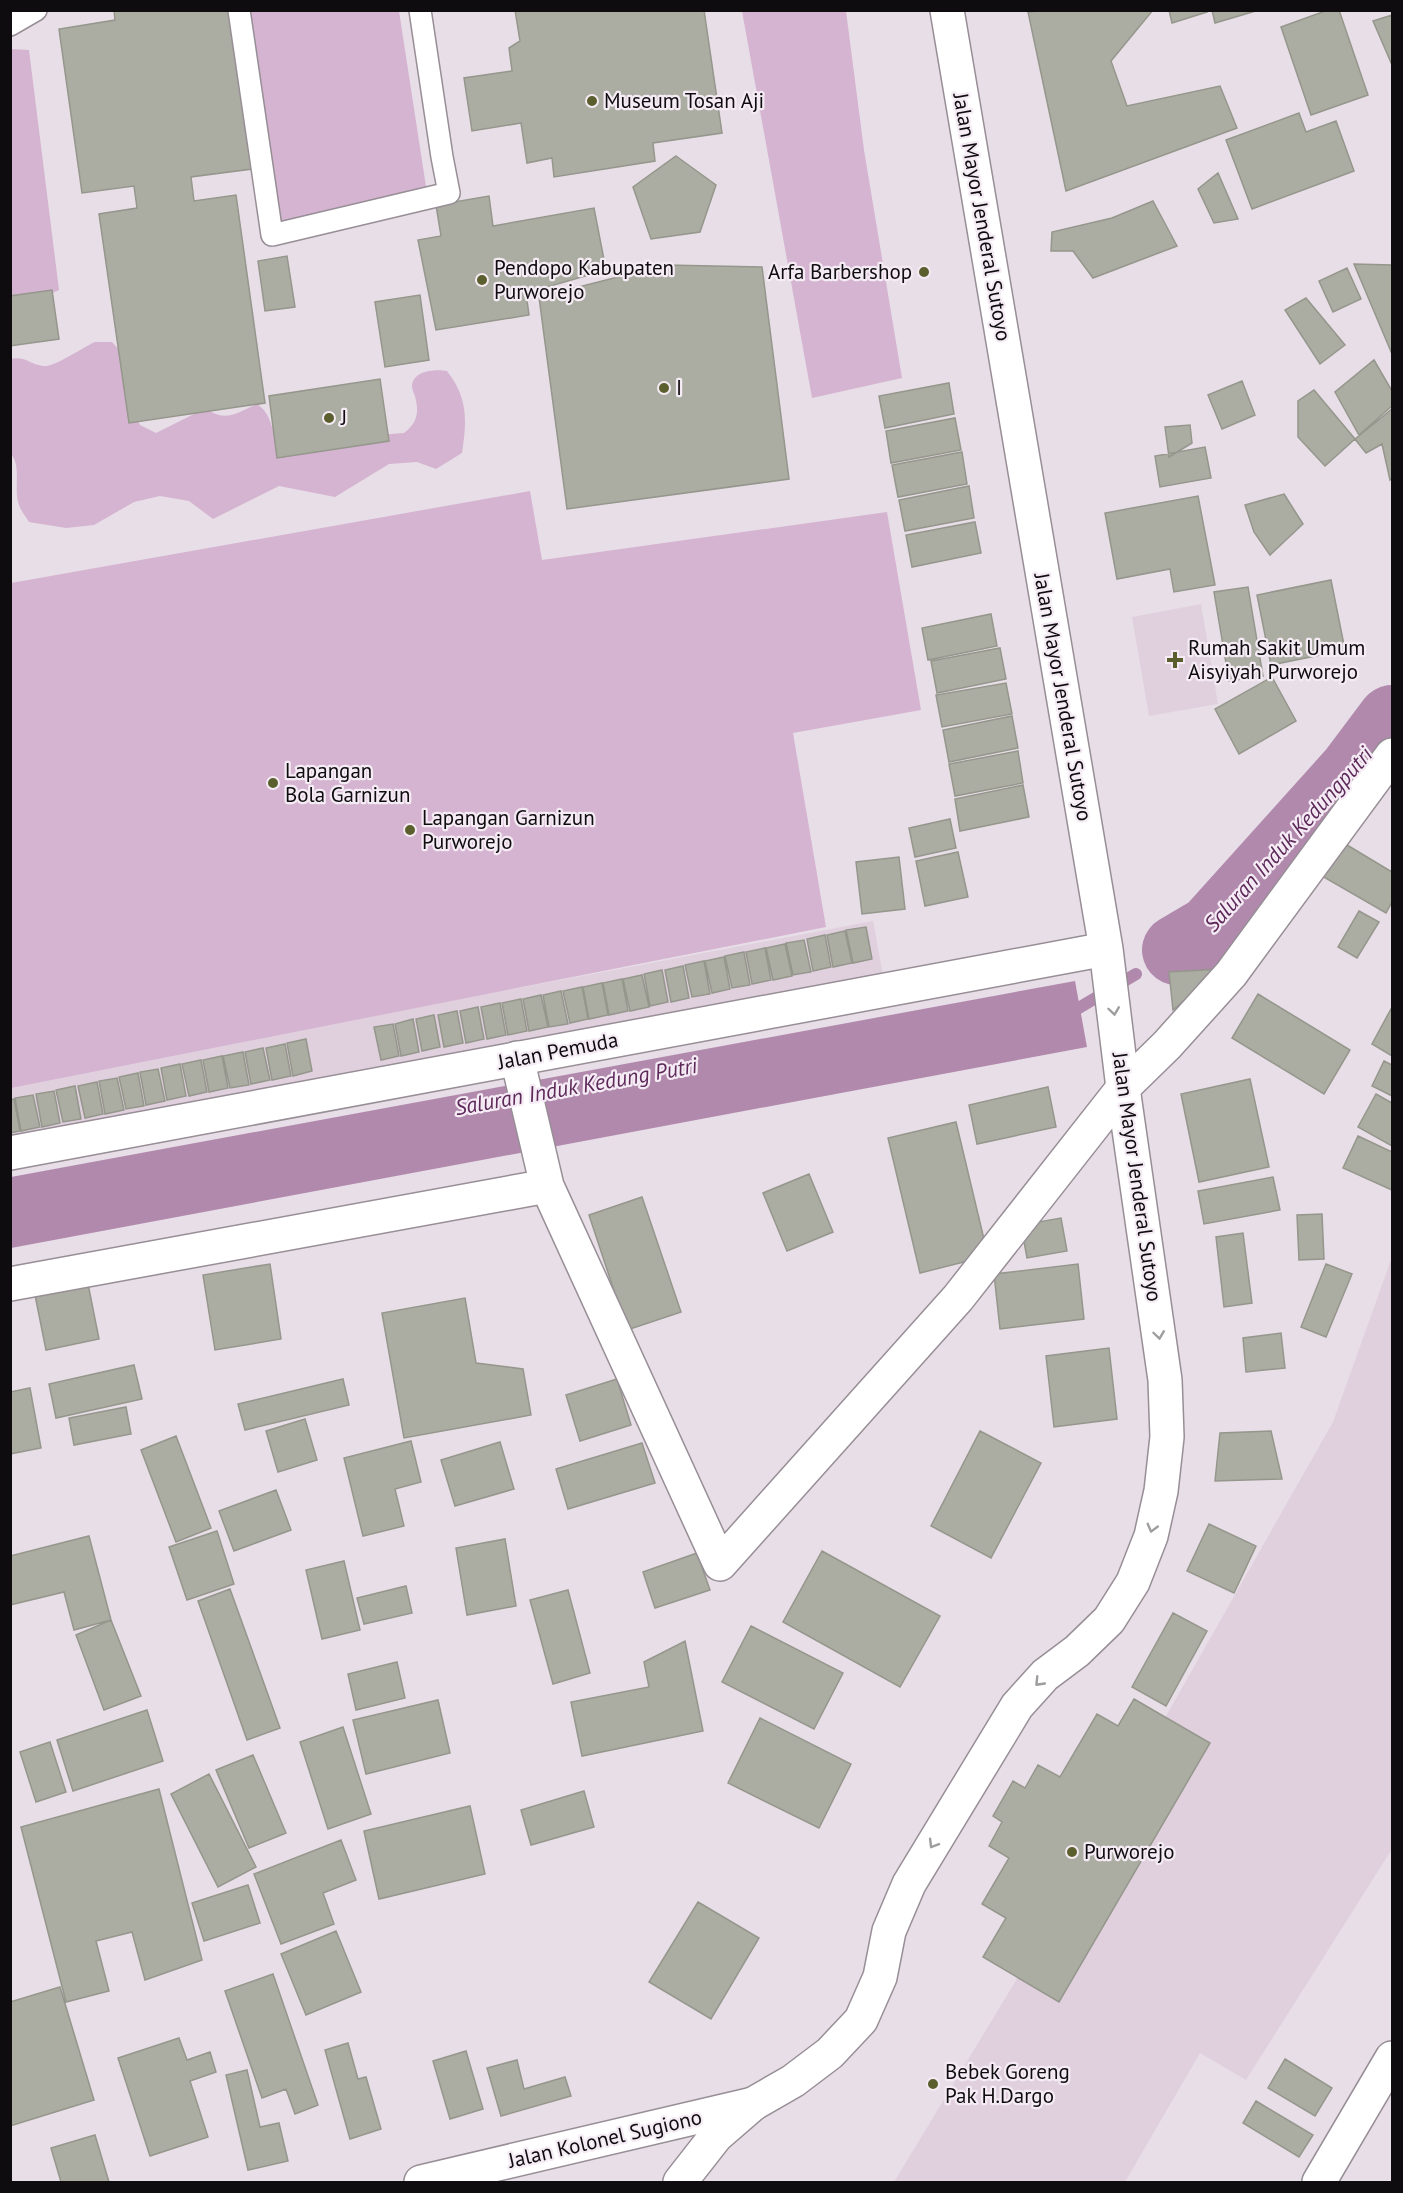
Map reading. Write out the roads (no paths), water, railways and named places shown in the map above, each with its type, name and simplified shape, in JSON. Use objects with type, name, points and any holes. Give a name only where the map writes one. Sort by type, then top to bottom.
[{"type":"street","name":"Jalan Mayor Jenderal Sutoyo","points":[[680,2182],[716,2136],[753,2104],[794,2081],[830,2053],[861,2020],[880,1977],[889,1931],[909,1884],[1017,1706],[1045,1676],[1077,1651],[1109,1620],[1133,1582],[1150,1536],[1161,1491],[1167,1437],[1165,1380],[1107,961],[947,10]]},
{"type":"street","points":[[519,1069],[544,1174],[720,1564],[958,1298],[1123,1088],[1167,1045],[1231,974],[1392,755]]},
{"type":"street","name":"Jalan Pemuda","points":[[10,1153],[519,1069],[1107,961]]},
{"type":"street","points":[[10,1284],[544,1174]]},
{"type":"street","points":[[1319,2182],[1392,2058]]},
{"type":"street","name":"Jalan Kolonel Sugiono","points":[[421,2182],[753,2104]]},
{"type":"lane","points":[[10,25],[36,10]]},
{"type":"lane","points":[[239,10],[272,235],[449,194],[420,10]]},
{"type":"water","points":[[1075,981],[1087,1047],[11,1248],[11,1177]]},
{"type":"waterway","name":"Saluran Induk Kedungputri","points":[[1177,950],[1211,930],[1353,772],[1392,720]]},
{"type":"waterway","name":"Saluran Induk Kedung Putri","points":[[1067,1015],[1136,974]]},
{"type":"place","name":"Museum Tosan Aji","points":[[592,101]]},
{"type":"place","name":"Arfa Barbershop","points":[[924,272]]},
{"type":"place","name":"Pendopo Kabupaten Purworejo","points":[[482,280]]},
{"type":"place","name":"I","points":[[664,388]]},
{"type":"place","name":"J","points":[[329,418]]},
{"type":"place","name":"Rumah Sakit Umum Aisyiyah Purworejo","points":[[1175,660]]},
{"type":"place","name":"Lapangan Bola Garnizun","points":[[273,783]]},
{"type":"place","name":"Lapangan Garnizun Purworejo","points":[[410,830]]},
{"type":"place","name":"Purworejo","points":[[1072,1852]]},
{"type":"place","name":"Bebek Goreng Pak H.Dargo","points":[[933,2084]]}]
